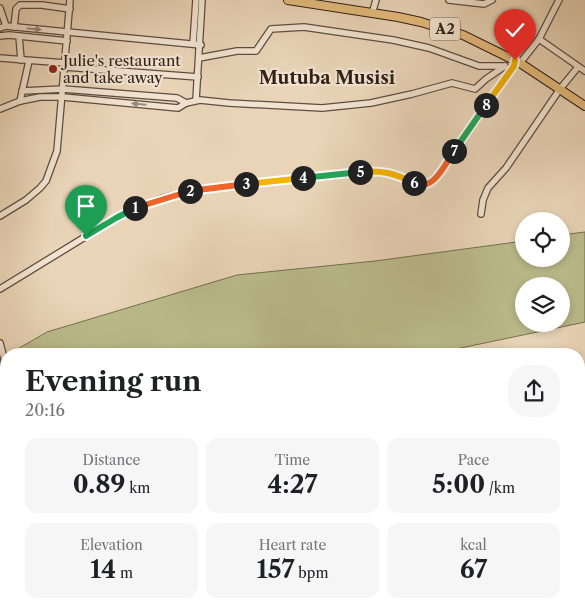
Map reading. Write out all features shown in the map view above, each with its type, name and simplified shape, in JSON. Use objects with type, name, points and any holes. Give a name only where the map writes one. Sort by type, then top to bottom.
[{"type":"main road","name":"A2","points":[[288,0],[398,17],[441,27],[484,44],[585,106]]},
{"type":"street","points":[[0,216],[33,195],[46,181],[57,151],[70,0]]},
{"type":"street","points":[[193,44],[196,0]]},
{"type":"street","points":[[196,100],[201,44],[202,0]]},
{"type":"street","points":[[372,14],[376,0]]},
{"type":"street","points":[[449,0],[484,4],[492,0]]},
{"type":"street","points":[[0,289],[129,210],[188,191],[377,171],[399,176],[419,186],[425,185],[435,179],[516,63],[539,39],[559,0]]},
{"type":"street","points":[[14,27],[16,9],[20,5],[42,5],[70,9]]},
{"type":"street","points":[[0,8],[1,36],[66,41]]},
{"type":"street","points":[[2,27],[201,44]]},
{"type":"street","points":[[199,58],[237,51],[256,51],[271,30],[304,27],[429,48],[479,66],[505,66],[516,63]]},
{"type":"street","points":[[19,36],[21,60]]},
{"type":"street","points":[[539,39],[585,71]]},
{"type":"street","points":[[0,58],[198,77]]},
{"type":"street","points":[[20,102],[29,61]]},
{"type":"street","points":[[0,109],[40,97],[178,108],[196,100],[309,108],[372,103],[412,94],[446,83],[456,83],[476,89],[486,79],[505,66]]},
{"type":"street","points":[[481,214],[483,200],[488,188],[506,168],[560,89],[578,67]]},
{"type":"street","points":[[22,91],[63,89],[178,98],[186,103]]},
{"type":"green space","points":[[585,232],[585,322],[570,325],[570,277],[515,277],[515,332],[537,332],[461,348],[19,348],[47,332],[237,275],[375,261],[515,242],[515,267],[570,267],[570,234]]},
{"type":"place","name":"Julie's restaurant and take away","points":[[53,69]]},
{"type":"district","name":"Mutuba Musisi","points":[[327,78]]},
{"type":"route","points":[[86,236],[129,210],[188,191],[377,171],[399,176],[419,186],[430,183],[435,179],[514,66],[515,60]]}]
